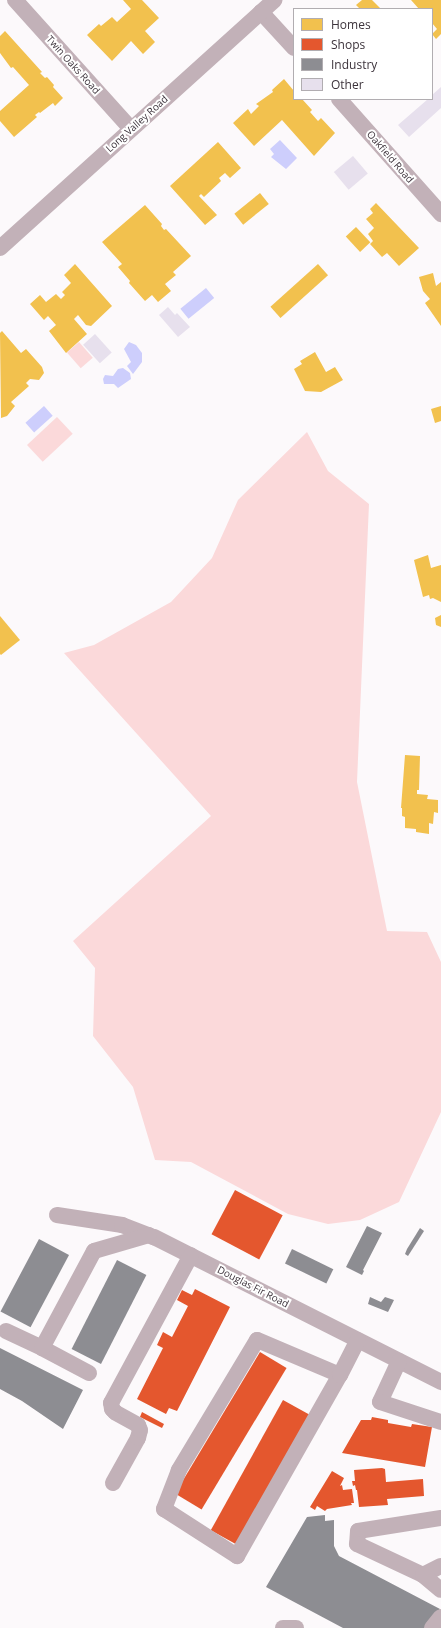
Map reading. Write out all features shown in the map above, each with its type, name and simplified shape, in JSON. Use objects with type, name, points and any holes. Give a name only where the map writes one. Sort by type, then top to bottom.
[{"type":"street","name":"Twin Oaks Road","points":[[15,0],[131,129]]},
{"type":"street","name":"Long Valley Road","points":[[0,248],[274,0]]},
{"type":"street","points":[[261,12],[293,47]]},
{"type":"street","name":"Oakfield Road","points":[[340,100],[441,214]]},
{"type":"street","name":"Douglas Fir Road","points":[[57,1215],[122,1225],[149,1235],[441,1382]]},
{"type":"street","points":[[42,1348],[94,1251],[149,1235]]},
{"type":"street","points":[[113,1483],[138,1438],[140,1430],[138,1425],[115,1412],[112,1409],[111,1403],[191,1255]]},
{"type":"street","points":[[6,1330],[89,1373]]},
{"type":"street","points":[[340,1375],[256,1340],[179,1470],[164,1508],[237,1556],[340,1375],[358,1340]]},
{"type":"street","points":[[399,1361],[380,1402],[441,1422]]},
{"type":"street","points":[[441,1518],[358,1531],[357,1544],[424,1575],[441,1590]]},
{"type":"street","points":[[424,1575],[441,1566]]},
{"type":"street","points":[[432,1628],[441,1617]]},
{"type":"street","points":[[282,1628],[296,1628]]},
{"type":"shaded area","points":[[79,342],[93,358],[81,368],[67,352]]},
{"type":"shaded area","points":[[57,417],[73,434],[43,462],[27,445]]},
{"type":"shaded area","points":[[307,432],[328,471],[369,504],[357,782],[387,931],[427,932],[441,962],[441,1112],[399,1202],[360,1220],[328,1224],[288,1214],[191,1162],[155,1160],[133,1087],[93,1036],[95,968],[73,941],[211,816],[64,653],[94,645],[171,602],[212,558],[238,500]]},
{"type":"water","points":[[280,140],[297,158],[286,169],[271,157],[274,154],[270,149]]},
{"type":"water","points":[[206,288],[214,298],[189,319],[180,309]]},
{"type":"water","points":[[129,342],[136,345],[142,353],[142,362],[133,374],[127,366],[131,362],[124,349]]},
{"type":"water","points":[[123,368],[130,373],[131,379],[118,388],[114,384],[104,384],[103,379],[105,375],[113,376],[118,369]]},
{"type":"water","points":[[44,406],[53,416],[34,432],[25,423]]},
{"type":"building: Homes","points":[[123,0],[142,0],[159,18],[145,31],[155,42],[143,54],[131,41],[112,61],[87,35],[99,24],[101,26],[112,17],[117,22],[131,9]]},
{"type":"building: Homes","points":[[362,0],[372,0],[380,8],[359,8],[356,5]]},
{"type":"building: Homes","points":[[411,0],[441,0],[441,34],[436,39],[433,35],[433,33],[437,29],[433,24],[433,8],[418,8]]},
{"type":"building: Homes","points":[[5,31],[42,72],[40,73],[45,78],[47,77],[54,85],[53,87],[63,98],[55,106],[53,103],[35,115],[37,117],[14,137],[0,121],[0,111],[29,85],[13,67],[11,68],[0,53],[0,36]]},
{"type":"building: Homes","points":[[284,79],[293,90],[293,100],[303,100],[312,110],[310,112],[318,121],[321,118],[335,133],[314,156],[282,120],[254,146],[233,123],[248,109],[251,114],[259,106],[256,104],[273,92],[272,90]]},
{"type":"building: Homes","points":[[218,142],[241,168],[230,178],[225,173],[219,178],[221,181],[204,197],[201,194],[199,196],[217,215],[205,225],[170,186]]},
{"type":"building: Homes","points":[[260,193],[269,204],[243,225],[234,214]]},
{"type":"building: Homes","points":[[376,203],[419,248],[399,266],[387,253],[382,257],[370,244],[373,241],[368,234],[374,228],[366,219],[373,213],[370,209]]},
{"type":"building: Homes","points":[[145,205],[162,224],[161,226],[164,230],[166,229],[191,256],[173,272],[176,275],[165,284],[171,291],[158,302],[152,295],[145,301],[129,283],[130,281],[118,267],[122,264],[102,242]]},
{"type":"building: Homes","points":[[356,227],[370,242],[360,252],[346,237]]},
{"type":"building: Homes","points":[[75,264],[112,306],[91,326],[86,325],[78,315],[74,319],[87,334],[66,353],[49,331],[56,325],[48,316],[44,320],[30,304],[40,295],[46,302],[56,294],[61,299],[65,295],[62,292],[71,283],[64,275]]},
{"type":"building: Homes","points":[[318,264],[328,275],[280,318],[270,307]]},
{"type":"building: Homes","points":[[433,273],[436,286],[441,282],[441,326],[425,303],[430,299],[423,291],[419,277]]},
{"type":"building: Homes","points":[[2,331],[21,353],[26,349],[42,367],[44,373],[39,380],[30,379],[26,383],[29,386],[11,402],[15,406],[7,416],[1,418],[0,333]]},
{"type":"building: Homes","points":[[315,352],[326,372],[335,367],[343,380],[321,392],[305,391],[294,369],[302,364],[300,361]]},
{"type":"building: Homes","points":[[441,406],[441,421],[435,423],[431,409]]},
{"type":"building: Homes","points":[[428,555],[431,568],[441,565],[441,602],[433,598],[430,599],[429,595],[423,597],[414,560]]},
{"type":"building: Homes","points":[[441,615],[441,627],[436,625],[435,618]]},
{"type":"building: Homes","points":[[0,616],[20,640],[1,655],[0,654]]},
{"type":"building: Homes","points":[[405,755],[420,756],[419,790],[417,790],[417,794],[428,795],[427,799],[438,800],[438,813],[434,812],[433,824],[429,823],[429,834],[416,832],[416,829],[405,828],[405,817],[402,816],[401,808]]},
{"type":"building: Shops","points":[[235,1190],[283,1215],[259,1259],[212,1234]]},
{"type":"building: Shops","points":[[195,1289],[230,1307],[177,1411],[169,1408],[166,1414],[137,1399],[163,1348],[157,1345],[163,1332],[172,1337],[188,1306],[177,1300],[182,1290],[192,1295]]},
{"type":"building: Shops","points":[[260,1352],[287,1368],[202,1509],[175,1493]]},
{"type":"building: Shops","points":[[283,1400],[310,1415],[238,1545],[211,1530]]},
{"type":"building: Shops","points":[[142,1412],[164,1424],[162,1428],[140,1417]]},
{"type":"building: Shops","points":[[372,1417],[388,1420],[388,1423],[411,1427],[412,1424],[432,1427],[425,1467],[342,1453],[361,1420],[371,1420]]},
{"type":"building: Shops","points":[[385,1469],[386,1482],[423,1479],[424,1496],[387,1499],[388,1505],[359,1507],[357,1490],[355,1485],[353,1486],[352,1481],[355,1481],[354,1470]]},
{"type":"building: Shops","points":[[332,1471],[344,1478],[340,1486],[342,1485],[343,1490],[352,1489],[354,1503],[351,1503],[352,1505],[327,1509],[325,1511],[317,1506],[315,1510],[310,1507]]},
{"type":"building: Industry","points":[[367,1226],[382,1233],[363,1270],[362,1275],[346,1267]]},
{"type":"building: Industry","points":[[420,1228],[424,1231],[408,1256],[405,1254],[407,1249]]},
{"type":"building: Industry","points":[[39,1239],[69,1255],[31,1327],[1,1311]]},
{"type":"building: Industry","points":[[292,1249],[333,1269],[326,1284],[285,1263]]},
{"type":"building: Industry","points":[[117,1260],[146,1275],[101,1364],[72,1349]]},
{"type":"building: Industry","points":[[370,1297],[381,1302],[385,1297],[394,1300],[388,1312],[368,1304]]},
{"type":"building: Industry","points":[[0,1348],[83,1390],[63,1429],[22,1401],[0,1389]]},
{"type":"building: Industry","points":[[325,1515],[325,1521],[334,1520],[334,1546],[339,1556],[440,1609],[427,1628],[343,1628],[266,1587],[307,1517]]},
{"type":"building: Other","points":[[441,87],[441,108],[409,137],[398,125],[427,100],[433,100],[433,94]]},
{"type":"building: Other","points":[[353,156],[368,174],[349,190],[334,172]]},
{"type":"building: Other","points":[[168,307],[175,315],[177,313],[190,327],[178,337],[159,315]]},
{"type":"building: Other","points":[[95,334],[112,353],[100,363],[83,345]]}]
